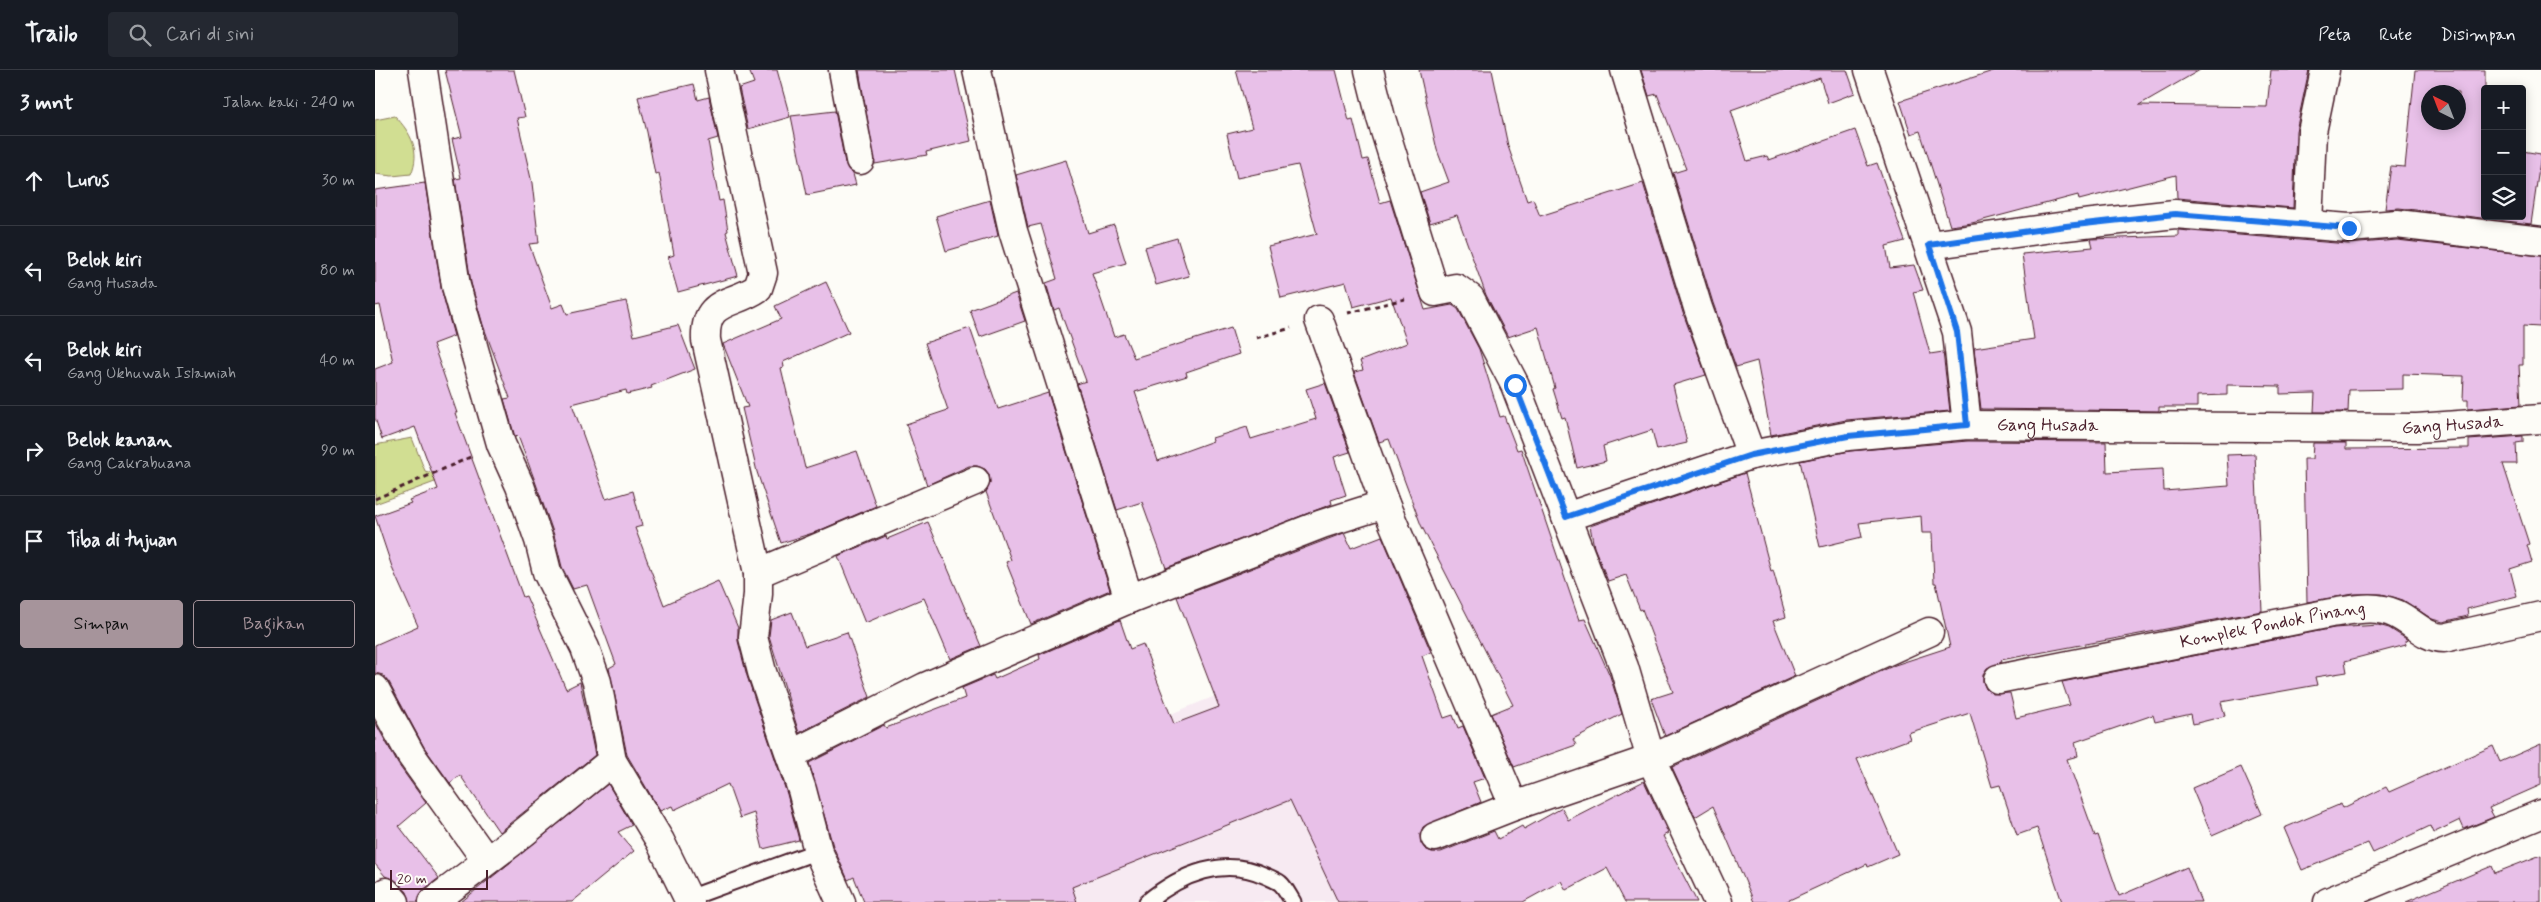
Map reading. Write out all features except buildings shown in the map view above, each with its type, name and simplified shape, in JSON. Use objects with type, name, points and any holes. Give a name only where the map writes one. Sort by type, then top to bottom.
[{"type":"street","points":[[423,70],[456,286],[501,444],[521,486],[539,540],[547,572],[585,648],[599,690],[612,761],[660,841],[689,900]]},
{"type":"street","points":[[719,70],[763,273],[758,288],[724,303],[708,316],[705,326],[706,340],[758,573],[758,594],[753,636],[802,790],[818,851],[841,902]]},
{"type":"street","points":[[843,70],[860,160]]},
{"type":"street","points":[[977,70],[1013,231],[1129,599]]},
{"type":"street","points":[[1369,70],[1381,118],[1435,292],[1456,288],[1470,298],[1515,385],[1624,667],[1651,759],[1718,902]]},
{"type":"street","points":[[1625,70],[1698,308],[1751,455]]},
{"type":"street","points":[[1869,70],[1957,332],[1967,425]]},
{"type":"street","points":[[2308,224],[2312,132],[2325,70]]},
{"type":"street","points":[[1929,245],[2066,226],[2175,214],[2349,228],[2397,224],[2541,241]]},
{"type":"street","points":[[1319,320],[1385,504],[1514,806]]},
{"type":"street","name":"Gang Husada","points":[[1566,517],[1751,455],[1848,436],[1967,425],[2417,428],[2541,420]]},
{"type":"street","points":[[758,573],[975,481]]},
{"type":"street","points":[[790,755],[925,687],[1129,599],[1214,568],[1322,524],[1385,504]]},
{"type":"street","name":"Komplek Pondok Pinang","points":[[1998,679],[2331,612],[2375,608],[2396,614],[2433,638],[2444,638],[2541,616]]},
{"type":"street","points":[[1435,837],[1514,806],[1651,759],[1929,632]]},
{"type":"street","points":[[375,690],[411,755],[486,860]]},
{"type":"street","points":[[433,902],[512,842],[612,761]]},
{"type":"street","points":[[2328,902],[2541,814]]},
{"type":"street","points":[[375,899],[386,892],[395,902]]},
{"type":"lane","points":[[689,900],[818,851]]},
{"type":"lane","points":[[1147,902],[1164,888],[1194,874],[1226,866],[1250,869],[1280,883],[1293,902]]},
{"type":"path","points":[[375,499],[501,444]]},
{"type":"shaded area","points":[[1265,676],[1449,902],[932,902],[900,823]]},
{"type":"green space","points":[[395,116],[406,129],[413,143],[415,150],[414,166],[411,174],[392,176],[375,174],[375,120]]},
{"type":"green space","points":[[412,438],[425,471],[439,475],[462,472],[375,504],[375,445]]},
{"type":"route","points":[[1515,385],[1566,517],[1751,455],[1848,436],[1967,425],[1957,332],[1929,245],[1963,242],[2066,226],[2175,214],[2349,228]]}]
